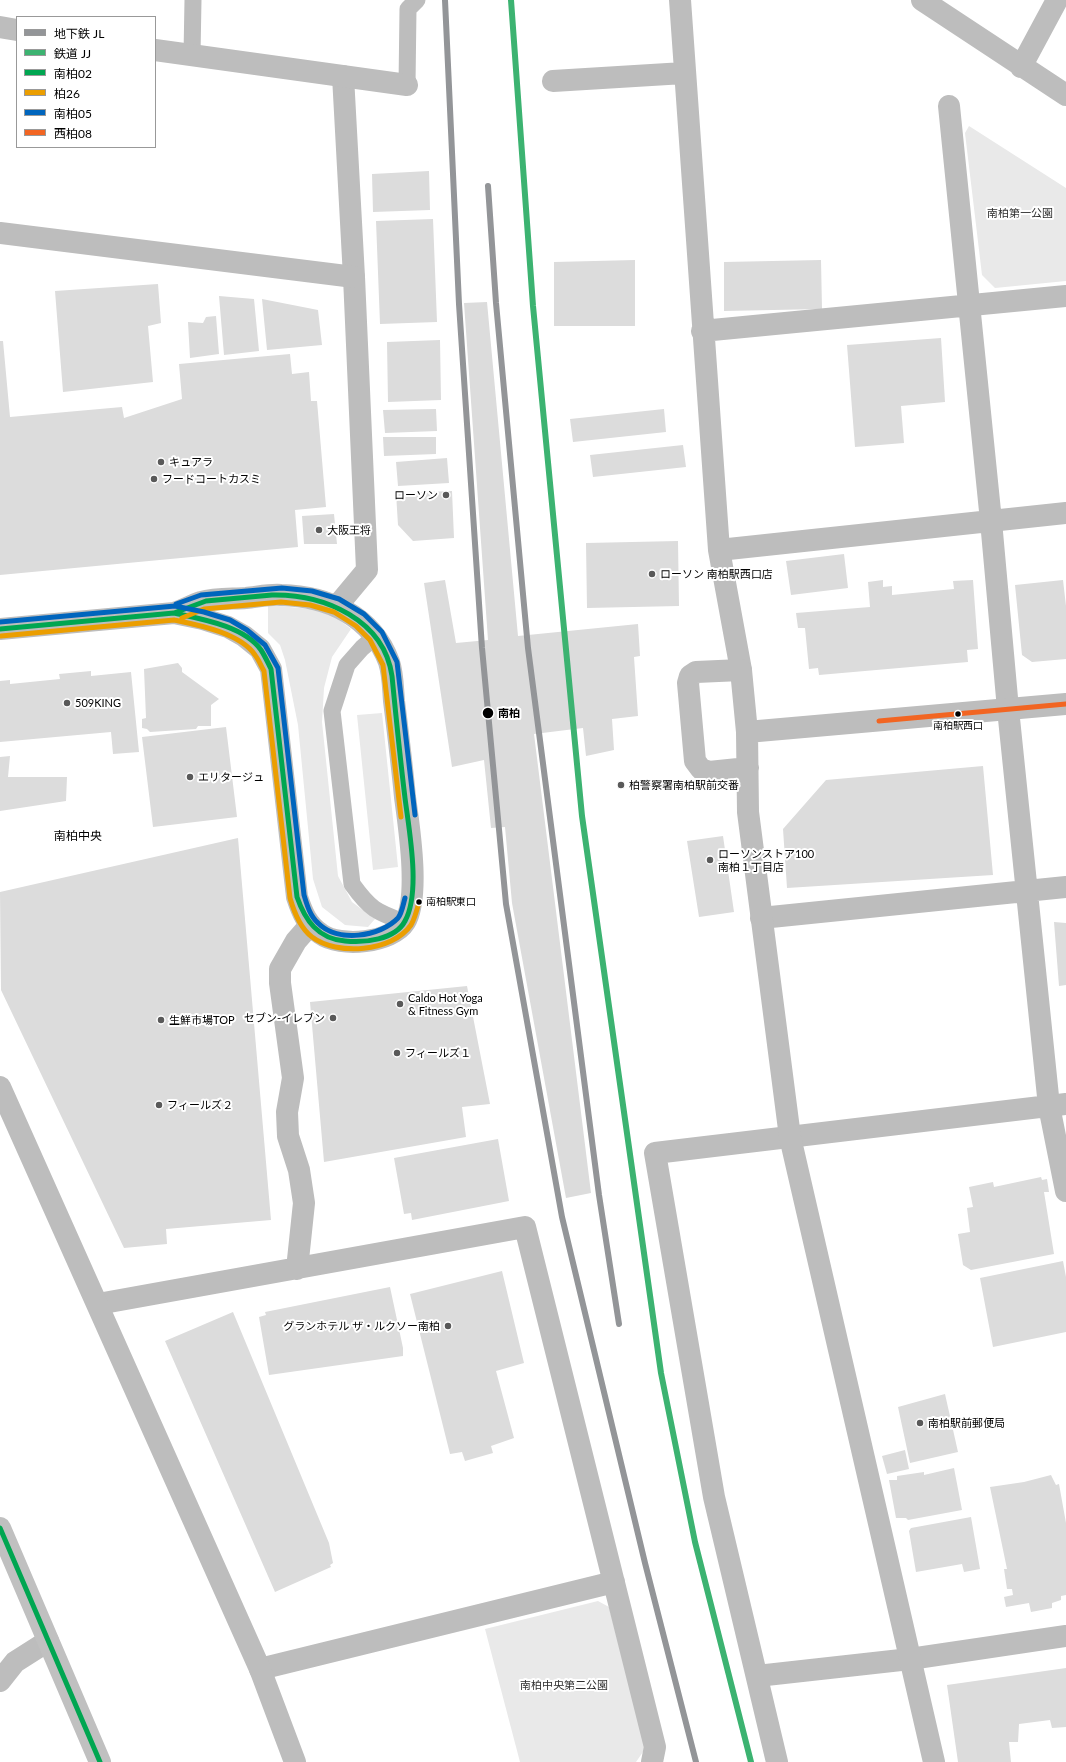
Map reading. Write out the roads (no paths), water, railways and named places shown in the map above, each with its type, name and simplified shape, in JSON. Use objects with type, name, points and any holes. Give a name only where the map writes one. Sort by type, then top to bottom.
[{"type":"main road","points":[[0,1528],[100,1762]]},
{"type":"street","points":[[680,0],[702,331],[719,550],[742,670],[747,732],[748,812],[790,1137],[934,1762]]},
{"type":"street","points":[[922,0],[1021,67],[1066,95]]},
{"type":"street","points":[[1021,67],[1057,0]]},
{"type":"street","points":[[0,27],[16,30]]},
{"type":"street","points":[[156,50],[407,85]]},
{"type":"street","points":[[553,81],[684,73]]},
{"type":"street","points":[[337,606],[367,570],[354,277],[342,76]]},
{"type":"street","points":[[949,106],[1027,891],[1057,1105],[1066,1191]]},
{"type":"street","points":[[0,233],[354,277]]},
{"type":"street","points":[[702,331],[1066,296]]},
{"type":"street","points":[[719,550],[1066,513]]},
{"type":"street","points":[[0,629],[174,613],[202,602],[281,594],[311,598],[337,606],[360,620],[376,636],[390,663],[408,816],[413,885],[412,900],[404,922],[392,933],[378,939],[350,942],[322,935],[310,925],[303,915],[297,897],[271,669],[260,649],[244,636],[228,628],[203,619],[174,613]]},
{"type":"street","points":[[742,670],[696,672],[690,676],[688,683],[695,761],[701,769],[709,772],[748,768]]},
{"type":"street","points":[[747,732],[1066,704]]},
{"type":"street","points":[[761,918],[1066,888]]},
{"type":"street","points":[[297,1269],[304,1203],[299,1170],[288,1136],[287,1112],[293,1078],[280,983],[280,969],[296,941],[310,925]]},
{"type":"street","points":[[0,1087],[260,1669],[295,1762]]},
{"type":"street","points":[[777,1762],[714,1497],[655,1153],[1057,1105]]},
{"type":"street","points":[[98,1304],[525,1228],[655,1747],[652,1762]]},
{"type":"street","points":[[260,1669],[614,1582]]},
{"type":"street","points":[[756,1676],[910,1659],[1066,1636]]},
{"type":"street","points":[[0,1681],[15,1662],[48,1640]]},
{"type":"lane","points":[[192,55],[193,0]]},
{"type":"lane","points":[[407,85],[408,9],[417,0]]},
{"type":"lane","points":[[376,636],[362,648],[347,665],[332,711],[352,884],[368,905],[383,914],[404,922]]},
{"type":"metro line","name":"JL","points":[[445,0],[459,304],[482,648],[506,904],[562,1217],[645,1563],[696,1762]]},
{"type":"metro line","name":"JL","points":[[488,186],[496,303],[528,648],[599,1195],[619,1324]]},
{"type":"rail line","name":"JJ","points":[[511,0],[533,306],[582,816],[661,1373],[695,1542],[751,1762]]},
{"type":"place","name":"キュアラ","points":[[161,462]]},
{"type":"place","name":"フードコートカスミ","points":[[154,479]]},
{"type":"place","name":"ローソン","points":[[446,495]]},
{"type":"place","name":"大阪王将","points":[[319,530]]},
{"type":"place","name":"ローソン 南柏駅西口店","points":[[652,574]]},
{"type":"place","name":"509KING","points":[[67,703]]},
{"type":"place","name":"南柏","points":[[488,713]]},
{"type":"place","name":"南柏駅西口","points":[[958,714]]},
{"type":"place","name":"エリタージュ","points":[[190,777]]},
{"type":"place","name":"柏警察署南柏駅前交番","points":[[621,785]]},
{"type":"place","name":"ローソンストア100 南柏１丁目店","points":[[710,860]]},
{"type":"place","name":"南柏駅東口","points":[[419,902]]},
{"type":"place","name":"Caldo Hot Yoga & Fitness Gym","points":[[400,1004]]},
{"type":"place","name":"セブン-イレブン","points":[[333,1018]]},
{"type":"place","name":"生鮮市場TOP","points":[[161,1020]]},
{"type":"place","name":"フィールズ１","points":[[397,1053]]},
{"type":"place","name":"フィールズ２","points":[[159,1105]]},
{"type":"place","name":"グランホテル ザ・ルクソー南柏","points":[[448,1326]]},
{"type":"place","name":"南柏駅前郵便局","points":[[920,1423]]},
{"type":"district","name":"南柏中央","points":[[78,836]]},
{"type":"park label","name":"南柏第一公園","points":[[1020,213]]},
{"type":"park label","name":"南柏中央第二公園","points":[[564,1685]]}]
